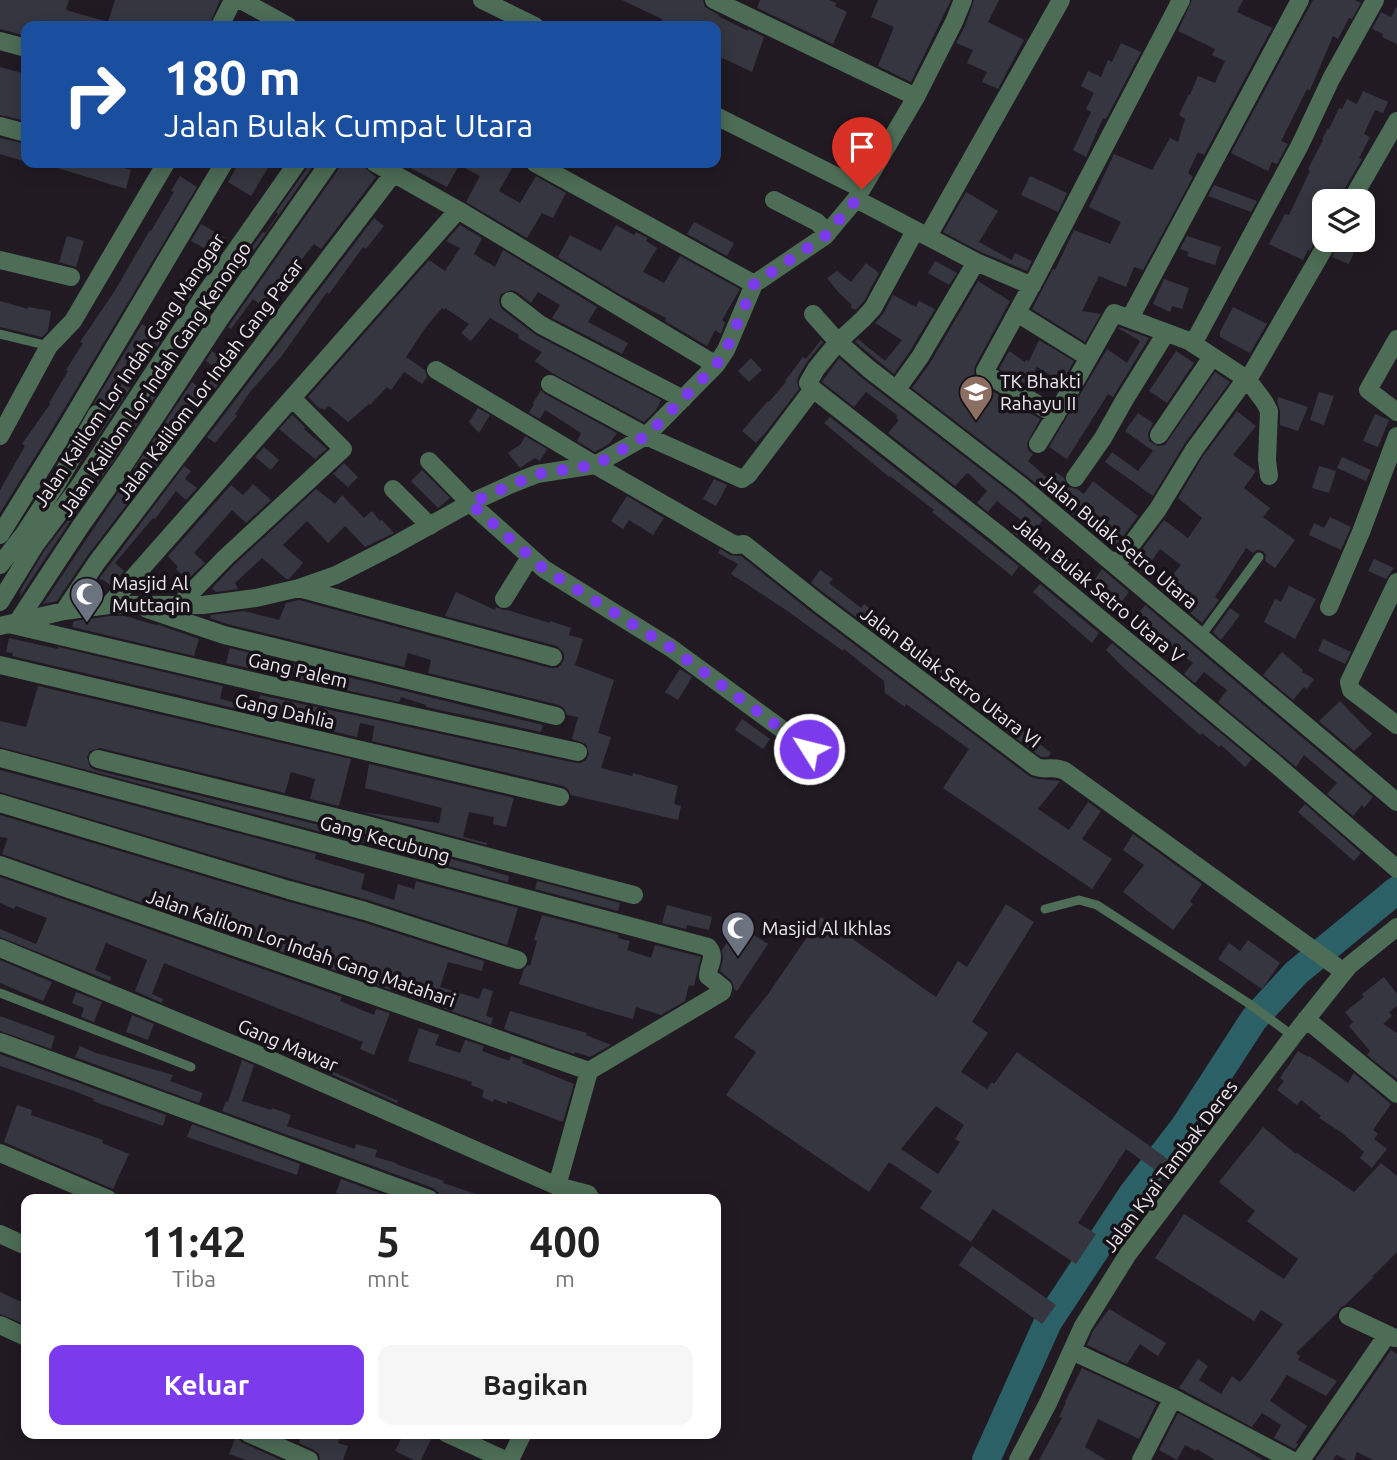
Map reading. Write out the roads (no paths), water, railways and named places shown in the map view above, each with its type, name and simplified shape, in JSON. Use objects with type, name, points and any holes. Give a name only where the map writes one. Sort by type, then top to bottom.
[{"type":"street","points":[[222,21],[233,0]]},
{"type":"street","points":[[241,0],[279,21]]},
{"type":"street","points":[[482,0],[525,21]]},
{"type":"street","points":[[714,0],[916,97]]},
{"type":"street","points":[[550,384],[646,436],[742,479],[748,475],[813,389],[808,379],[838,342],[873,308],[922,234],[1061,0]]},
{"type":"street","points":[[1056,415],[985,372],[1181,0]]},
{"type":"street","points":[[1130,318],[1300,0]]},
{"type":"street","points":[[1193,344],[1375,0]]},
{"type":"street","points":[[9,624],[64,611],[109,605],[203,606],[299,588],[336,575],[470,503],[537,474],[595,465],[646,436],[716,365],[726,350],[754,284],[828,233],[859,194],[916,97],[954,22],[960,1]]},
{"type":"street","points":[[0,41],[21,47]]},
{"type":"street","points":[[721,119],[859,194],[922,234],[976,262],[1032,286]]},
{"type":"street","points":[[1358,189],[1397,121]]},
{"type":"street","points":[[0,126],[21,132]]},
{"type":"street","points":[[0,436],[49,346],[73,321],[163,168]]},
{"type":"street","points":[[0,535],[221,168]]},
{"type":"street","name":"Jalan Kalilom Lor Indah Gang Manggar","points":[[0,602],[35,545],[78,488],[203,297],[293,168]]},
{"type":"street","name":"Jalan Kalilom Lor Indah Gang Kenongo","points":[[9,624],[133,451],[219,320],[325,168]]},
{"type":"street","points":[[383,168],[716,365]]},
{"type":"street","points":[[544,168],[754,284]]},
{"type":"street","name":"Jalan Kalilom Lor Indah Gang Pacar","points":[[64,611],[97,562],[393,174]]},
{"type":"street","points":[[774,200],[817,222],[828,233]]},
{"type":"street","points":[[109,605],[458,210]]},
{"type":"street","points":[[1116,565],[1158,509],[1194,450],[1242,384],[1248,380],[1322,252]]},
{"type":"street","points":[[0,260],[71,278]]},
{"type":"street","points":[[897,389],[920,357],[976,262]]},
{"type":"street","points":[[510,301],[541,325],[683,399]]},
{"type":"street","points":[[1017,313],[1088,357]]},
{"type":"street","points":[[1038,444],[1114,313],[1193,344],[1248,380],[1269,411],[1269,476]]},
{"type":"street","name":"Jalan Bulak Setro Utara","points":[[813,314],[838,342],[869,369],[1021,486],[1397,802]]},
{"type":"street","points":[[1075,478],[1103,438],[1166,333]]},
{"type":"street","points":[[1397,338],[1368,390],[1397,412]]},
{"type":"street","points":[[1159,435],[1212,357]]},
{"type":"street","name":"Jalan Bulak Setro Utara VI","points":[[436,370],[595,465],[740,544],[1038,768],[1054,767],[1065,771],[1339,968]]},
{"type":"street","name":"Jalan Bulak Setro Utara V","points":[[813,389],[998,534],[1273,762],[1397,869]]},
{"type":"street","points":[[179,605],[226,557],[343,449],[292,398]]},
{"type":"street","points":[[0,565],[31,524],[97,414]]},
{"type":"street","points":[[1329,607],[1397,436]]},
{"type":"street","points":[[429,461],[470,503],[544,569],[671,648],[809,749]]},
{"type":"street","points":[[393,489],[430,526]]},
{"type":"street","points":[[504,600],[530,557]]},
{"type":"street","points":[[1397,582],[1349,682],[1352,690],[1397,725]]},
{"type":"street","points":[[299,588],[553,657]]},
{"type":"street","points":[[136,605],[223,635],[556,716]]},
{"type":"street","name":"Gang Palem","points":[[9,624],[269,685],[578,752]]},
{"type":"street","name":"Gang Dahlia","points":[[0,665],[560,797]]},
{"type":"street","name":"Gang Kecubung","points":[[0,758],[708,947],[712,951],[708,976],[723,988],[722,992],[589,1070]]},
{"type":"street","points":[[98,758],[634,895]]},
{"type":"street","points":[[0,803],[276,887],[365,911],[518,960]]},
{"type":"street","name":"Jalan Kalilom Lor Indah Gang Matahari","points":[[0,865],[589,1070]]},
{"type":"street","name":"Jalan Kyai Tambak Deres","points":[[1017,1460],[1048,1403],[1083,1326],[1128,1254],[1306,1019],[1339,968],[1350,965],[1397,928]]},
{"type":"street","name":"Gang Mawar","points":[[0,948],[265,1058],[557,1186],[588,1194]]},
{"type":"street","points":[[1306,1019],[1397,1094]]},
{"type":"street","points":[[0,1042],[415,1194]]},
{"type":"street","points":[[557,1186],[589,1070]]},
{"type":"street","points":[[0,1153],[96,1194]]},
{"type":"street","points":[[0,1234],[21,1244]]},
{"type":"street","points":[[1301,1460],[1392,1337],[1348,1316]]},
{"type":"street","points":[[0,1325],[21,1335]]},
{"type":"street","points":[[1072,1351],[1173,1398],[1260,1453],[1291,1460]]},
{"type":"street","points":[[1141,1460],[1173,1398]]},
{"type":"street","points":[[262,1439],[309,1460]]},
{"type":"street","points":[[459,1439],[505,1460]]},
{"type":"street","points":[[510,1460],[520,1439]]},
{"type":"lane","points":[[0,334],[49,346]]},
{"type":"lane","points":[[1200,636],[1259,557]]},
{"type":"lane","points":[[1045,909],[1079,900],[1097,905],[1255,1008],[1293,1036]]},
{"type":"lane","points":[[0,993],[191,1068]]},
{"type":"waterway","points":[[986,1460],[1048,1322],[1133,1193],[1184,1127],[1254,1019],[1296,973],[1397,890]]},
{"type":"place","name":"TK Bhakti Rahayu II","points":[[976,422]]},
{"type":"place","name":"Masjid Al Muttaqin","points":[[87,624]]},
{"type":"place","name":"Masjid Al Ikhlas","points":[[738,958]]}]
